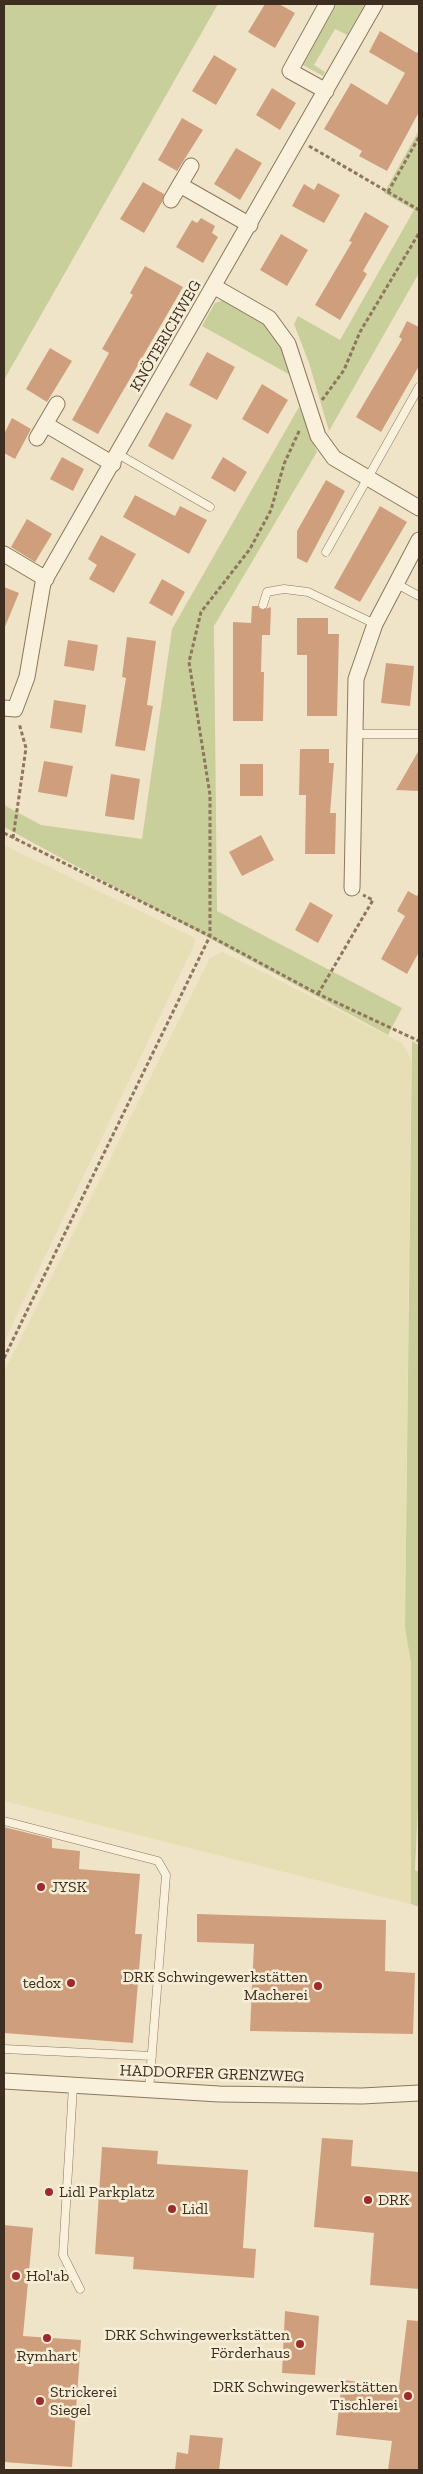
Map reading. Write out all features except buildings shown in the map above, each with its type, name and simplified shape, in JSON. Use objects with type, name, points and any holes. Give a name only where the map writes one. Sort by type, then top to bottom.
[{"type":"street","points":[[326,91],[290,71],[327,4]]},
{"type":"street","name":"KNÖTERICHWEG","points":[[9,708],[28,677],[43,583],[250,226],[375,4]]},
{"type":"street","points":[[171,200],[191,166]]},
{"type":"street","points":[[180,185],[250,226]]},
{"type":"street","points":[[214,287],[269,318],[288,344],[318,436],[334,458],[419,508]]},
{"type":"street","points":[[37,438],[57,404]]},
{"type":"street","points":[[45,424],[115,459]]},
{"type":"street","points":[[352,888],[356,679],[375,624],[395,582],[419,540]]},
{"type":"street","points":[[4,554],[46,579]]},
{"type":"street","name":"HADDORFER GRENZWEG","points":[[4,2082],[257,2095],[362,2096],[419,2093]]},
{"type":"lane","points":[[326,552],[419,388]]},
{"type":"lane","points":[[115,459],[210,508]]},
{"type":"lane","points":[[395,582],[419,596]]},
{"type":"lane","points":[[263,605],[267,592],[284,589],[308,592],[375,624]]},
{"type":"lane","points":[[355,734],[419,734]]},
{"type":"lane","points":[[4,1821],[158,1861],[166,1875],[149,2090]]},
{"type":"lane","points":[[4,2049],[152,2056]]},
{"type":"lane","points":[[74,2086],[64,2255],[80,2289]]},
{"type":"path","points":[[388,192],[419,137]]},
{"type":"path","points":[[298,140],[419,210]]},
{"type":"path","points":[[4,1358],[210,936],[210,795],[189,662],[201,612],[250,549],[271,510],[284,464],[299,431],[344,370],[360,332],[419,233]]},
{"type":"path","points":[[9,708],[26,748],[13,838]]},
{"type":"path","points":[[4,833],[210,936],[318,994],[419,1041]]},
{"type":"path","points":[[318,994],[373,900],[352,888]]},
{"type":"shaded area","points":[[4,845],[195,938],[194,945],[4,1342]]},
{"type":"shaded area","points":[[223,952],[402,1043],[411,1059],[405,1628],[411,1663],[411,1904],[4,1801],[4,1372],[210,958]]},
{"type":"green space","points":[[4,4],[218,4],[4,380]]},
{"type":"green space","points":[[337,4],[365,4],[347,35],[335,29],[314,65],[325,72],[323,76],[301,64]]},
{"type":"green space","points":[[419,130],[419,273],[329,431],[309,363],[294,324],[298,316],[340,340],[414,210],[384,193]]},
{"type":"green space","points":[[223,300],[265,323],[283,344],[292,376],[202,326],[215,303]]},
{"type":"green space","points":[[299,407],[317,452],[214,626],[217,911],[402,1008],[388,1035],[4,827],[4,805],[41,825],[142,839],[172,629]]},
{"type":"green space","points":[[412,1041],[419,1045],[419,1785],[415,1870],[419,1872],[419,1907],[411,1904],[411,1663],[405,1628]]},
{"type":"place","name":"JYSK","points":[[41,1887]]},
{"type":"place","name":"tedox","points":[[71,1983]]},
{"type":"place","name":"DRK Schwingewerkstätten Macherei","points":[[318,1986]]},
{"type":"place","name":"Lidl Parkplatz","points":[[49,2192]]},
{"type":"place","name":"DRK","points":[[368,2200]]},
{"type":"place","name":"Lidl","points":[[172,2209]]},
{"type":"place","name":"Hol'ab","points":[[16,2276]]},
{"type":"place","name":"Rymhart","points":[[47,2338]]},
{"type":"place","name":"DRK Schwingewerkstätten Förderhaus","points":[[300,2344]]},
{"type":"place","name":"DRK Schwingewerkstätten Tischlerei","points":[[408,2396]]},
{"type":"place","name":"Strickerei Siegel","points":[[40,2401]]}]
